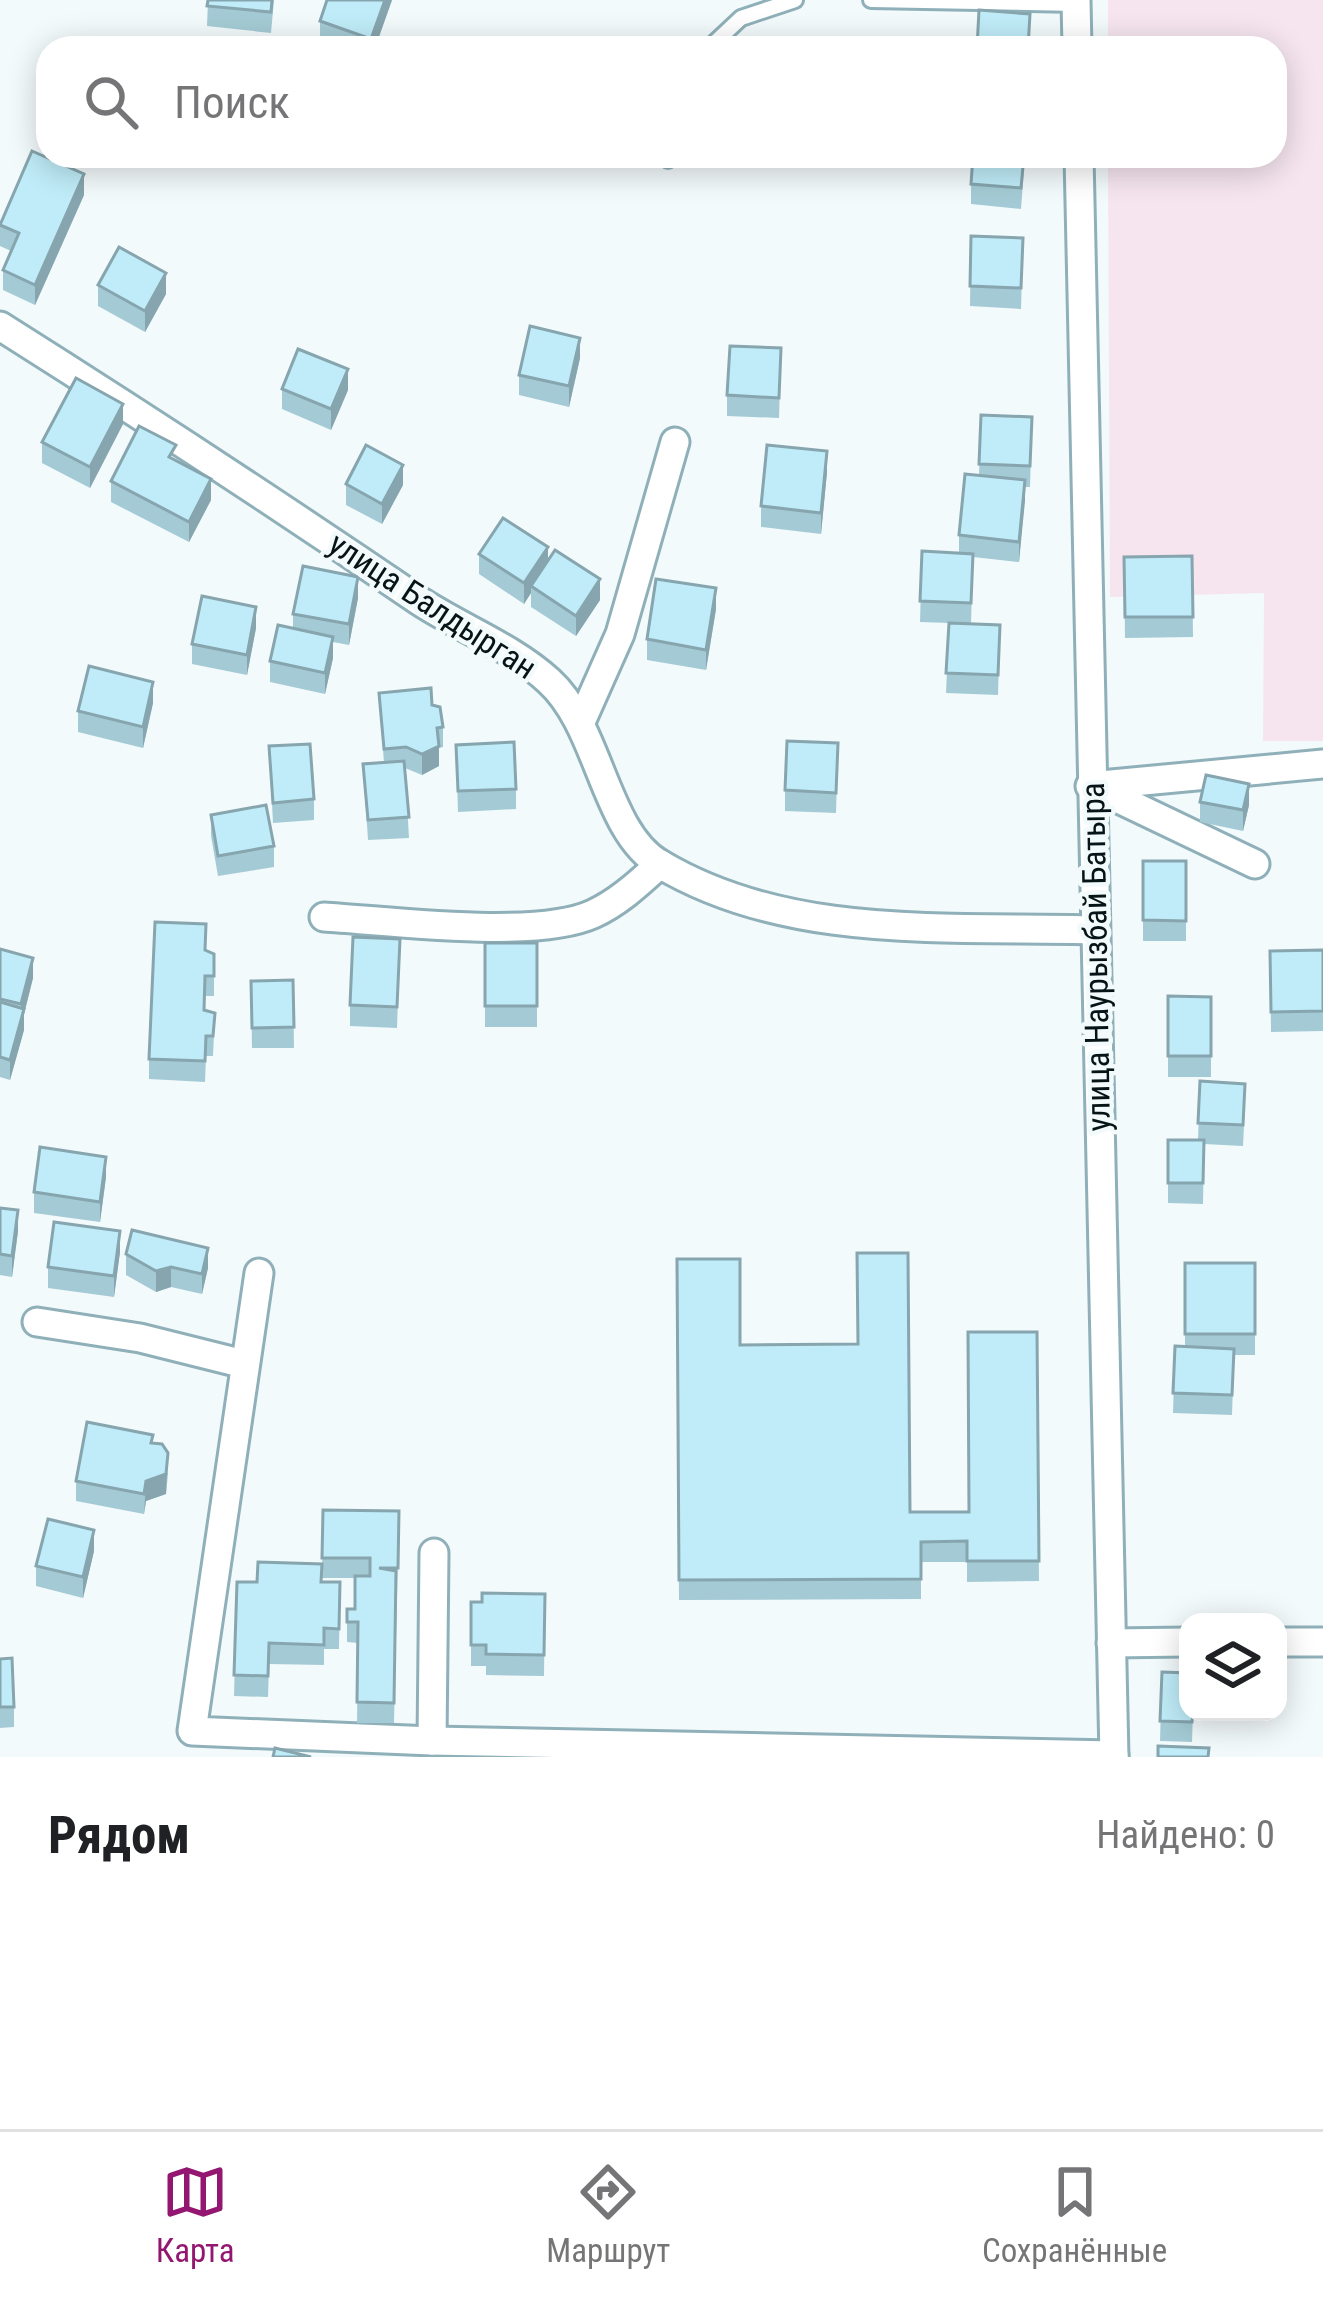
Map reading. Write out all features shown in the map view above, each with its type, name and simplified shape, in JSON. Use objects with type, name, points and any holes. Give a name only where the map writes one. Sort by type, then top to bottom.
[{"type":"street","points":[[1077,2],[1077,36]]},
{"type":"street","name":"улица Наурызбай Батыра","points":[[1079,168],[1114,1756]]},
{"type":"street","name":"улица Балдырган","points":[[0,326],[217,463],[432,610],[546,678],[570,701],[636,846],[660,864],[731,898],[827,922],[1095,930]]},
{"type":"street","points":[[580,724],[620,634],[675,442]]},
{"type":"street","points":[[1090,786],[1323,764]]},
{"type":"street","points":[[1090,786],[1256,864]]},
{"type":"street","points":[[324,917],[533,926],[590,916],[633,890],[660,864]]},
{"type":"street","points":[[259,1274],[192,1731],[385,1748],[432,1741],[1114,1756]]},
{"type":"street","points":[[37,1322],[140,1339],[244,1364]]},
{"type":"street","points":[[432,1741],[434,1553]]},
{"type":"street","points":[[1111,1643],[1179,1642]]},
{"type":"street","points":[[1287,1642],[1323,1642]]},
{"type":"lane","points":[[722,36],[741,18],[795,0]]},
{"type":"lane","points":[[871,0],[1077,2]]},
{"type":"shaded area","points":[[1108,0],[1323,0],[1323,741],[1263,741],[1264,593],[1110,597],[1108,168],[1287,168],[1287,36],[1108,36]]},
{"type":"building","points":[[208,0],[272,0],[271,12],[207,6]]},
{"type":"building","points":[[327,0],[385,0],[372,36],[320,21]]},
{"type":"building","points":[[979,10],[1030,14],[1029,36],[978,36]]},
{"type":"building","points":[[32,151],[36,168],[70,168],[84,174],[35,285],[3,270],[19,233],[0,225]]},
{"type":"building","points":[[972,168],[1023,168],[1021,188],[971,184]]},
{"type":"building","points":[[971,236],[1023,238],[1021,288],[970,286]]},
{"type":"building","points":[[119,247],[166,273],[145,311],[98,285]]},
{"type":"building","points":[[530,326],[580,338],[569,386],[519,375]]},
{"type":"building","points":[[730,346],[781,348],[779,398],[727,395]]},
{"type":"building","points":[[298,349],[348,369],[331,409],[282,389]]},
{"type":"building","points":[[76,378],[123,404],[90,467],[42,442]]},
{"type":"building","points":[[981,415],[1032,417],[1030,466],[979,464]]},
{"type":"building","points":[[139,426],[176,445],[169,457],[211,479],[189,522],[111,481]]},
{"type":"building","points":[[366,445],[403,465],[382,504],[346,484]]},
{"type":"building","points":[[767,445],[827,451],[821,513],[761,506]]},
{"type":"building","points":[[965,474],[1025,480],[1019,542],[959,535]]},
{"type":"building","points":[[503,518],[548,547],[524,583],[479,554]]},
{"type":"building","points":[[555,550],[600,579],[576,616],[531,586]]},
{"type":"building","points":[[922,551],[973,554],[971,603],[920,601]]},
{"type":"building","points":[[1192,556],[1193,617],[1125,617],[1124,557]]},
{"type":"building","points":[[303,566],[358,577],[349,624],[293,614]]},
{"type":"building","points":[[656,579],[716,588],[706,650],[647,639]]},
{"type":"building","points":[[202,596],[256,607],[247,655],[192,644]]},
{"type":"building","points":[[949,623],[1000,625],[998,675],[946,673]]},
{"type":"building","points":[[278,625],[333,637],[325,673],[270,661]]},
{"type":"building","points":[[89,666],[153,682],[143,727],[78,711]]},
{"type":"building","points":[[431,688],[432,705],[440,707],[443,727],[437,728],[439,746],[422,754],[406,747],[384,749],[379,693]]},
{"type":"building","points":[[787,741],[838,743],[836,793],[785,790]]},
{"type":"building","points":[[514,742],[516,789],[458,791],[456,745]]},
{"type":"building","points":[[310,744],[314,799],[273,803],[269,746]]},
{"type":"building","points":[[404,761],[409,817],[368,820],[363,764]]},
{"type":"building","points":[[1206,775],[1249,784],[1243,810],[1200,802]]},
{"type":"building","points":[[266,805],[274,846],[218,856],[211,815]]},
{"type":"building","points":[[1143,861],[1186,861],[1186,921],[1143,920]]},
{"type":"building","points":[[155,922],[206,924],[205,950],[214,954],[214,976],[205,976],[204,1010],[215,1013],[213,1036],[206,1036],[205,1061],[149,1059]]},
{"type":"building","points":[[353,937],[400,939],[397,1007],[350,1005]]},
{"type":"building","points":[[485,943],[537,943],[537,1006],[485,1006]]},
{"type":"building","points":[[0,949],[33,958],[21,1004],[0,999]]},
{"type":"building","points":[[1323,950],[1323,1011],[1271,1012],[1270,951]]},
{"type":"building","points":[[293,980],[294,1027],[252,1028],[251,981]]},
{"type":"building","points":[[1168,996],[1211,997],[1211,1056],[1168,1056]]},
{"type":"building","points":[[0,1002],[24,1009],[10,1060],[0,1057]]},
{"type":"building","points":[[1200,1081],[1245,1084],[1243,1125],[1198,1123]]},
{"type":"building","points":[[1168,1140],[1204,1140],[1203,1183],[1168,1183]]},
{"type":"building","points":[[40,1147],[106,1157],[100,1202],[34,1192]]},
{"type":"building","points":[[0,1208],[18,1210],[12,1256],[0,1254]]},
{"type":"building","points":[[54,1222],[120,1231],[114,1276],[48,1267]]},
{"type":"building","points":[[132,1230],[208,1248],[202,1274],[171,1267],[156,1271],[126,1254]]},
{"type":"building","points":[[857,1253],[908,1253],[910,1512],[969,1512],[968,1332],[1037,1332],[1039,1561],[967,1561],[967,1541],[921,1542],[921,1579],[679,1580],[677,1259],[740,1259],[740,1345],[858,1344]]},
{"type":"building","points":[[1185,1263],[1255,1263],[1255,1334],[1185,1334]]},
{"type":"building","points":[[1175,1346],[1234,1349],[1232,1395],[1173,1393]]},
{"type":"building","points":[[87,1422],[153,1435],[151,1443],[162,1444],[168,1453],[166,1474],[146,1481],[144,1494],[76,1481]]},
{"type":"building","points":[[323,1510],[399,1511],[398,1568],[379,1568],[396,1571],[394,1703],[357,1702],[358,1622],[347,1622],[347,1609],[355,1609],[355,1576],[370,1576],[370,1558],[322,1558]]},
{"type":"building","points":[[48,1519],[94,1530],[83,1577],[36,1566]]},
{"type":"building","points":[[258,1562],[322,1564],[321,1582],[340,1582],[339,1629],[324,1628],[324,1645],[269,1643],[268,1676],[234,1675],[237,1582],[257,1582]]},
{"type":"building","points":[[482,1593],[545,1594],[544,1655],[486,1654],[486,1645],[471,1645],[471,1602],[482,1602]]},
{"type":"building","points":[[12,1658],[14,1707],[0,1707],[0,1659]]},
{"type":"building","points":[[1162,1672],[1179,1673],[1179,1721],[1192,1722],[1160,1721]]},
{"type":"building","points":[[1158,1746],[1209,1748],[1208,1757],[1158,1757]]},
{"type":"building","points":[[275,1748],[311,1757],[273,1757]]}]
